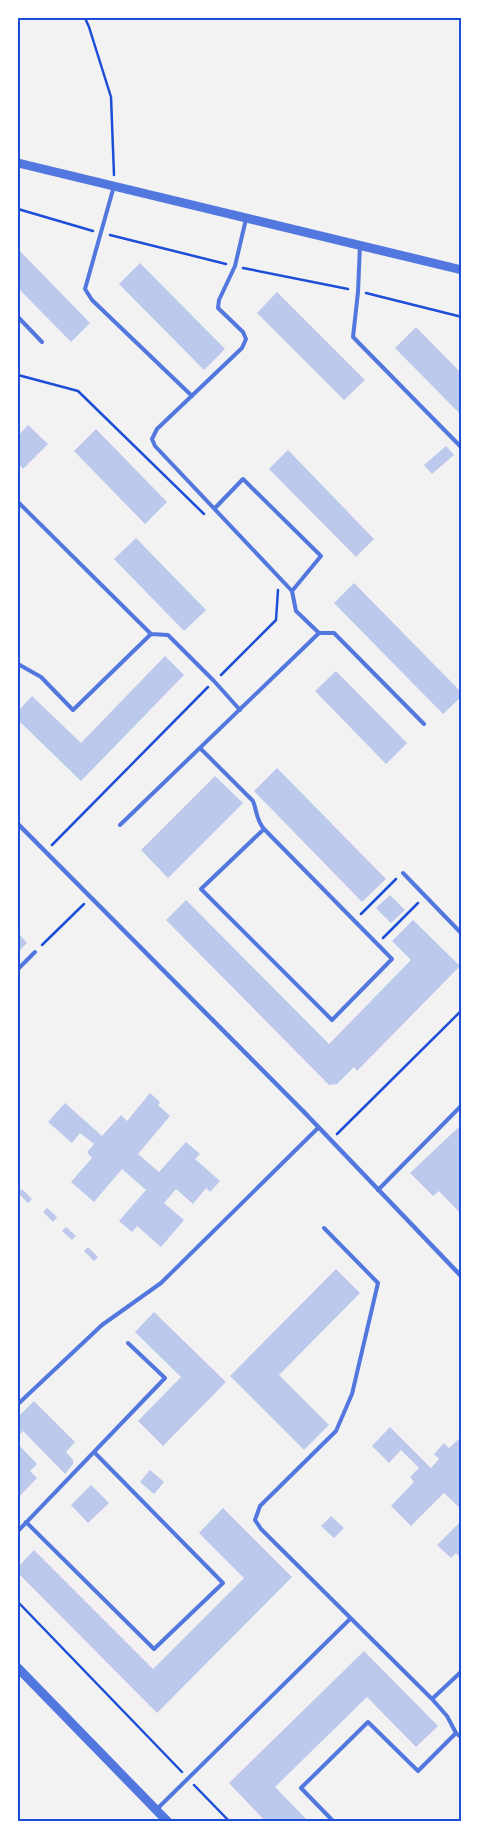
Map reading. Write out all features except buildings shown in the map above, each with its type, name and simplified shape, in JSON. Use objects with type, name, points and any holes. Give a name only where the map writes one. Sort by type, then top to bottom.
[{"type":"street","points":[[18,163],[462,270]]},
{"type":"street","points":[[18,824],[331,1141],[462,1277]]},
{"type":"street","points":[[18,1668],[168,1822]]},
{"type":"lane","points":[[114,186],[85,289],[92,300],[192,396]]},
{"type":"lane","points":[[247,218],[235,266],[219,300],[218,308],[243,332],[246,339],[242,348],[157,429],[152,439],[155,446],[292,591],[296,611],[319,633],[334,633],[424,724]]},
{"type":"lane","points":[[360,246],[353,338],[462,448]]},
{"type":"lane","points":[[18,317],[42,342]]},
{"type":"lane","points":[[215,508],[243,479],[321,556],[292,591]]},
{"type":"lane","points":[[18,502],[151,634],[168,635],[240,710]]},
{"type":"lane","points":[[120,826],[319,633]]},
{"type":"lane","points":[[18,664],[41,678],[74,710],[151,634]]},
{"type":"lane","points":[[200,748],[253,801],[257,820],[264,829],[392,959],[332,1020],[201,889],[264,829]]},
{"type":"lane","points":[[403,873],[462,934]]},
{"type":"lane","points":[[18,969],[35,952]]},
{"type":"lane","points":[[378,1190],[462,1105]]},
{"type":"lane","points":[[18,1404],[102,1325],[161,1283],[318,1128]]},
{"type":"lane","points":[[324,1228],[378,1284],[352,1394],[336,1431],[260,1506],[255,1520],[261,1529],[432,1699],[447,1716],[456,1733],[462,1738]]},
{"type":"lane","points":[[18,1531],[95,1453],[164,1378],[128,1343]]},
{"type":"lane","points":[[26,1522],[154,1649],[223,1583],[95,1453]]},
{"type":"lane","points":[[156,1810],[350,1619]]},
{"type":"lane","points":[[432,1699],[462,1671]]},
{"type":"lane","points":[[334,1822],[301,1788],[368,1722],[418,1771],[456,1733]]},
{"type":"path","points":[[85,18],[112,97],[114,186]]},
{"type":"path","points":[[18,374],[78,391],[207,516]]},
{"type":"path","points":[[45,851],[276,620],[278,586]]},
{"type":"path","points":[[354,920],[403,873]]},
{"type":"path","points":[[378,944],[424,896]]},
{"type":"path","points":[[35,952],[90,897]]},
{"type":"path","points":[[331,1141],[462,1010]]},
{"type":"path","points":[[18,1602],[230,1822]]}]
